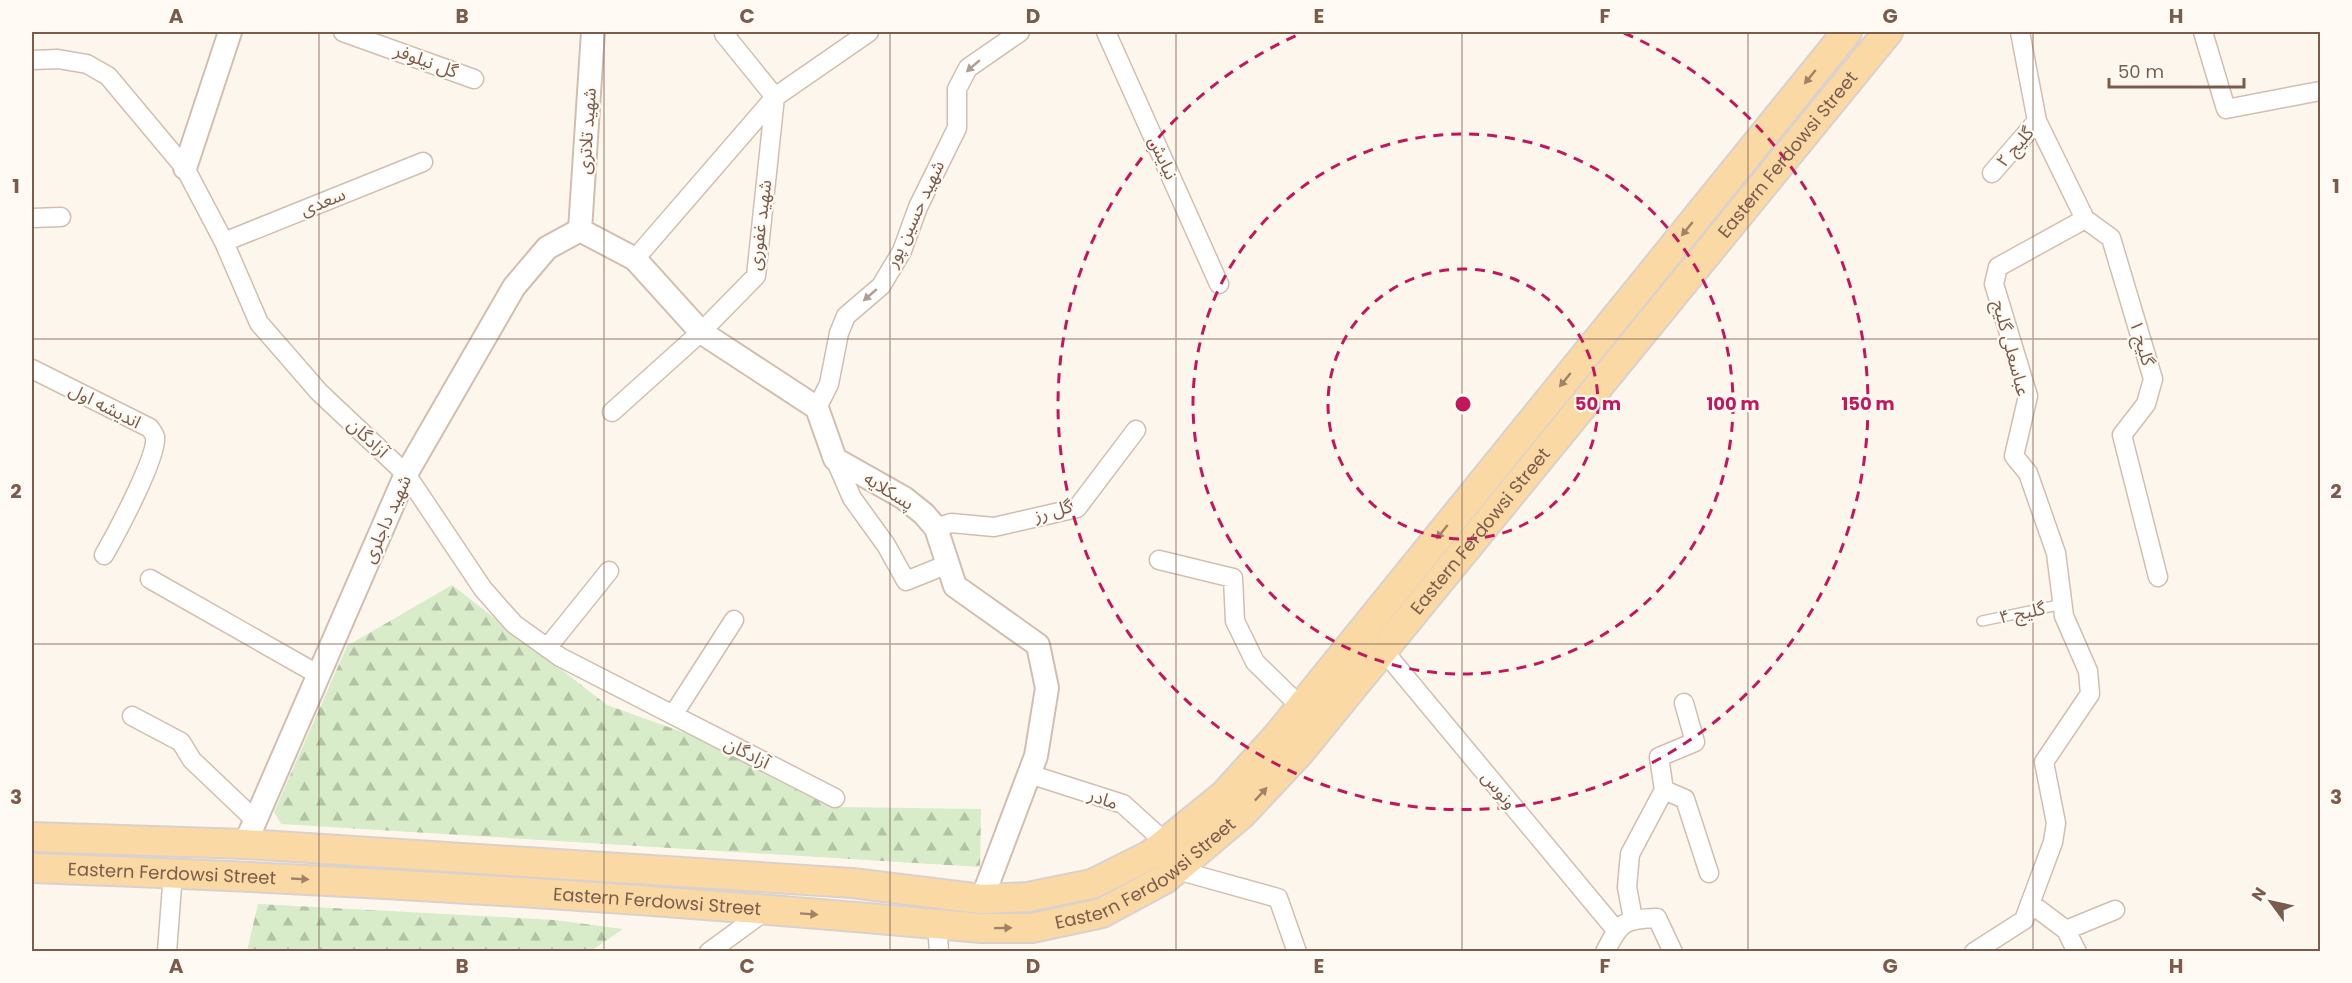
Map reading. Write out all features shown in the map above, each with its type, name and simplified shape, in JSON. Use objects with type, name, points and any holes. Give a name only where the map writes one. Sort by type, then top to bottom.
[{"type":"main road","name":"Eastern Ferdowsi Street","points":[[32,837],[250,832],[503,861],[852,883],[982,899],[1028,897],[1092,884],[1150,855],[1224,795],[1301,707],[1847,32]]},
{"type":"main road","name":"Eastern Ferdowsi Street","points":[[32,868],[173,873],[500,891],[765,911],[938,938],[981,928],[1032,928],[1102,912],[1165,879],[1177,870],[1242,814],[1300,752],[1888,32]]},
{"type":"main road","points":[[500,891],[503,861]]},
{"type":"street","points":[[185,168],[230,32]]},
{"type":"street","name":"گل نیلوفر","points":[[343,32],[474,79]]},
{"type":"street","name":"شهید تلاتری","points":[[580,230],[593,32]]},
{"type":"street","points":[[728,32],[724,34],[775,97]]},
{"type":"street","points":[[635,259],[775,97],[868,32]]},
{"type":"street","name":"شهید حسین پور","points":[[817,408],[829,384],[839,333],[846,316],[881,286],[902,251],[918,207],[957,128],[957,89],[968,68],[1020,32]]},
{"type":"street","name":"نیایش","points":[[1106,32],[1219,284]]},
{"type":"street","points":[[2020,32],[2037,121],[2085,219]]},
{"type":"street","points":[[2203,32],[2226,109],[2320,91]]},
{"type":"street","name":"آزادگان","points":[[32,60],[58,59],[87,64],[108,76],[185,168],[224,242],[259,323],[319,392],[406,474],[483,589],[514,624],[560,657],[835,798]]},
{"type":"street","name":"شهید غفوری","points":[[612,412],[701,332],[756,276],[775,97]]},
{"type":"street","name":"گلیج ۲","points":[[1992,173],[2037,121]]},
{"type":"street","name":"سعدی","points":[[224,242],[423,162]]},
{"type":"street","points":[[32,218],[61,217]]},
{"type":"street","name":"گلیج ۱","points":[[2085,219],[2110,238],[2153,379],[2146,404],[2122,435],[2158,577]]},
{"type":"street","name":"عباسعلی گلیج","points":[[1974,951],[2024,920],[2053,842],[2056,824],[2044,762],[2090,694],[2088,672],[2064,616],[2056,553],[2028,473],[2014,456],[2028,396],[1994,284],[1998,267],[2085,219]]},
{"type":"street","points":[[580,230],[635,259],[701,332],[817,408],[852,498],[886,545],[906,581],[948,564]]},
{"type":"street","name":"شهید داجلری","points":[[250,832],[406,474],[514,287],[547,248],[580,230]]},
{"type":"street","name":"اندیشه اول","points":[[32,369],[150,428],[155,436],[153,449],[124,519],[104,555]]},
{"type":"street","name":"گل رز","points":[[936,528],[951,523],[994,526],[1077,508],[1136,430]]},
{"type":"street","name":"پسکلایه","points":[[835,459],[904,498],[924,514],[936,528],[955,586],[1038,645],[1047,688],[1036,756],[982,899]]},
{"type":"street","points":[[1159,560],[1233,578],[1235,621],[1255,662],[1301,707]]},
{"type":"street","points":[[547,648],[609,571]]},
{"type":"street","points":[[150,579],[319,675]]},
{"type":"street","points":[[674,715],[734,620]]},
{"type":"street","name":"ونوس","points":[[1383,650],[1616,930]]},
{"type":"street","points":[[1633,919],[1627,887],[1630,854],[1664,790],[1659,757],[1695,742],[1684,703]]},
{"type":"street","points":[[132,716],[181,742],[192,760],[250,832]]},
{"type":"street","name":"مادر","points":[[1029,774],[1123,804],[1166,843]]},
{"type":"street","points":[[1664,790],[1685,799],[1709,873]]},
{"type":"street","points":[[1177,870],[1278,898],[1296,951]]},
{"type":"street","points":[[167,951],[173,873]]},
{"type":"street","points":[[2030,903],[2066,930],[2077,951]]},
{"type":"street","points":[[2066,930],[2115,910]]},
{"type":"street","points":[[709,951],[765,911]]},
{"type":"street","points":[[1605,951],[1616,930],[1633,919],[1657,918],[1673,951]]},
{"type":"lane","name":"گلیج ۴","points":[[1982,621],[2063,604]]},
{"type":"green space","points":[[452,585],[607,705],[688,734],[836,807],[981,809],[980,867],[281,824],[274,812],[347,646]]},
{"type":"green space","points":[[258,904],[555,920],[623,929],[591,951],[247,951]]}]
